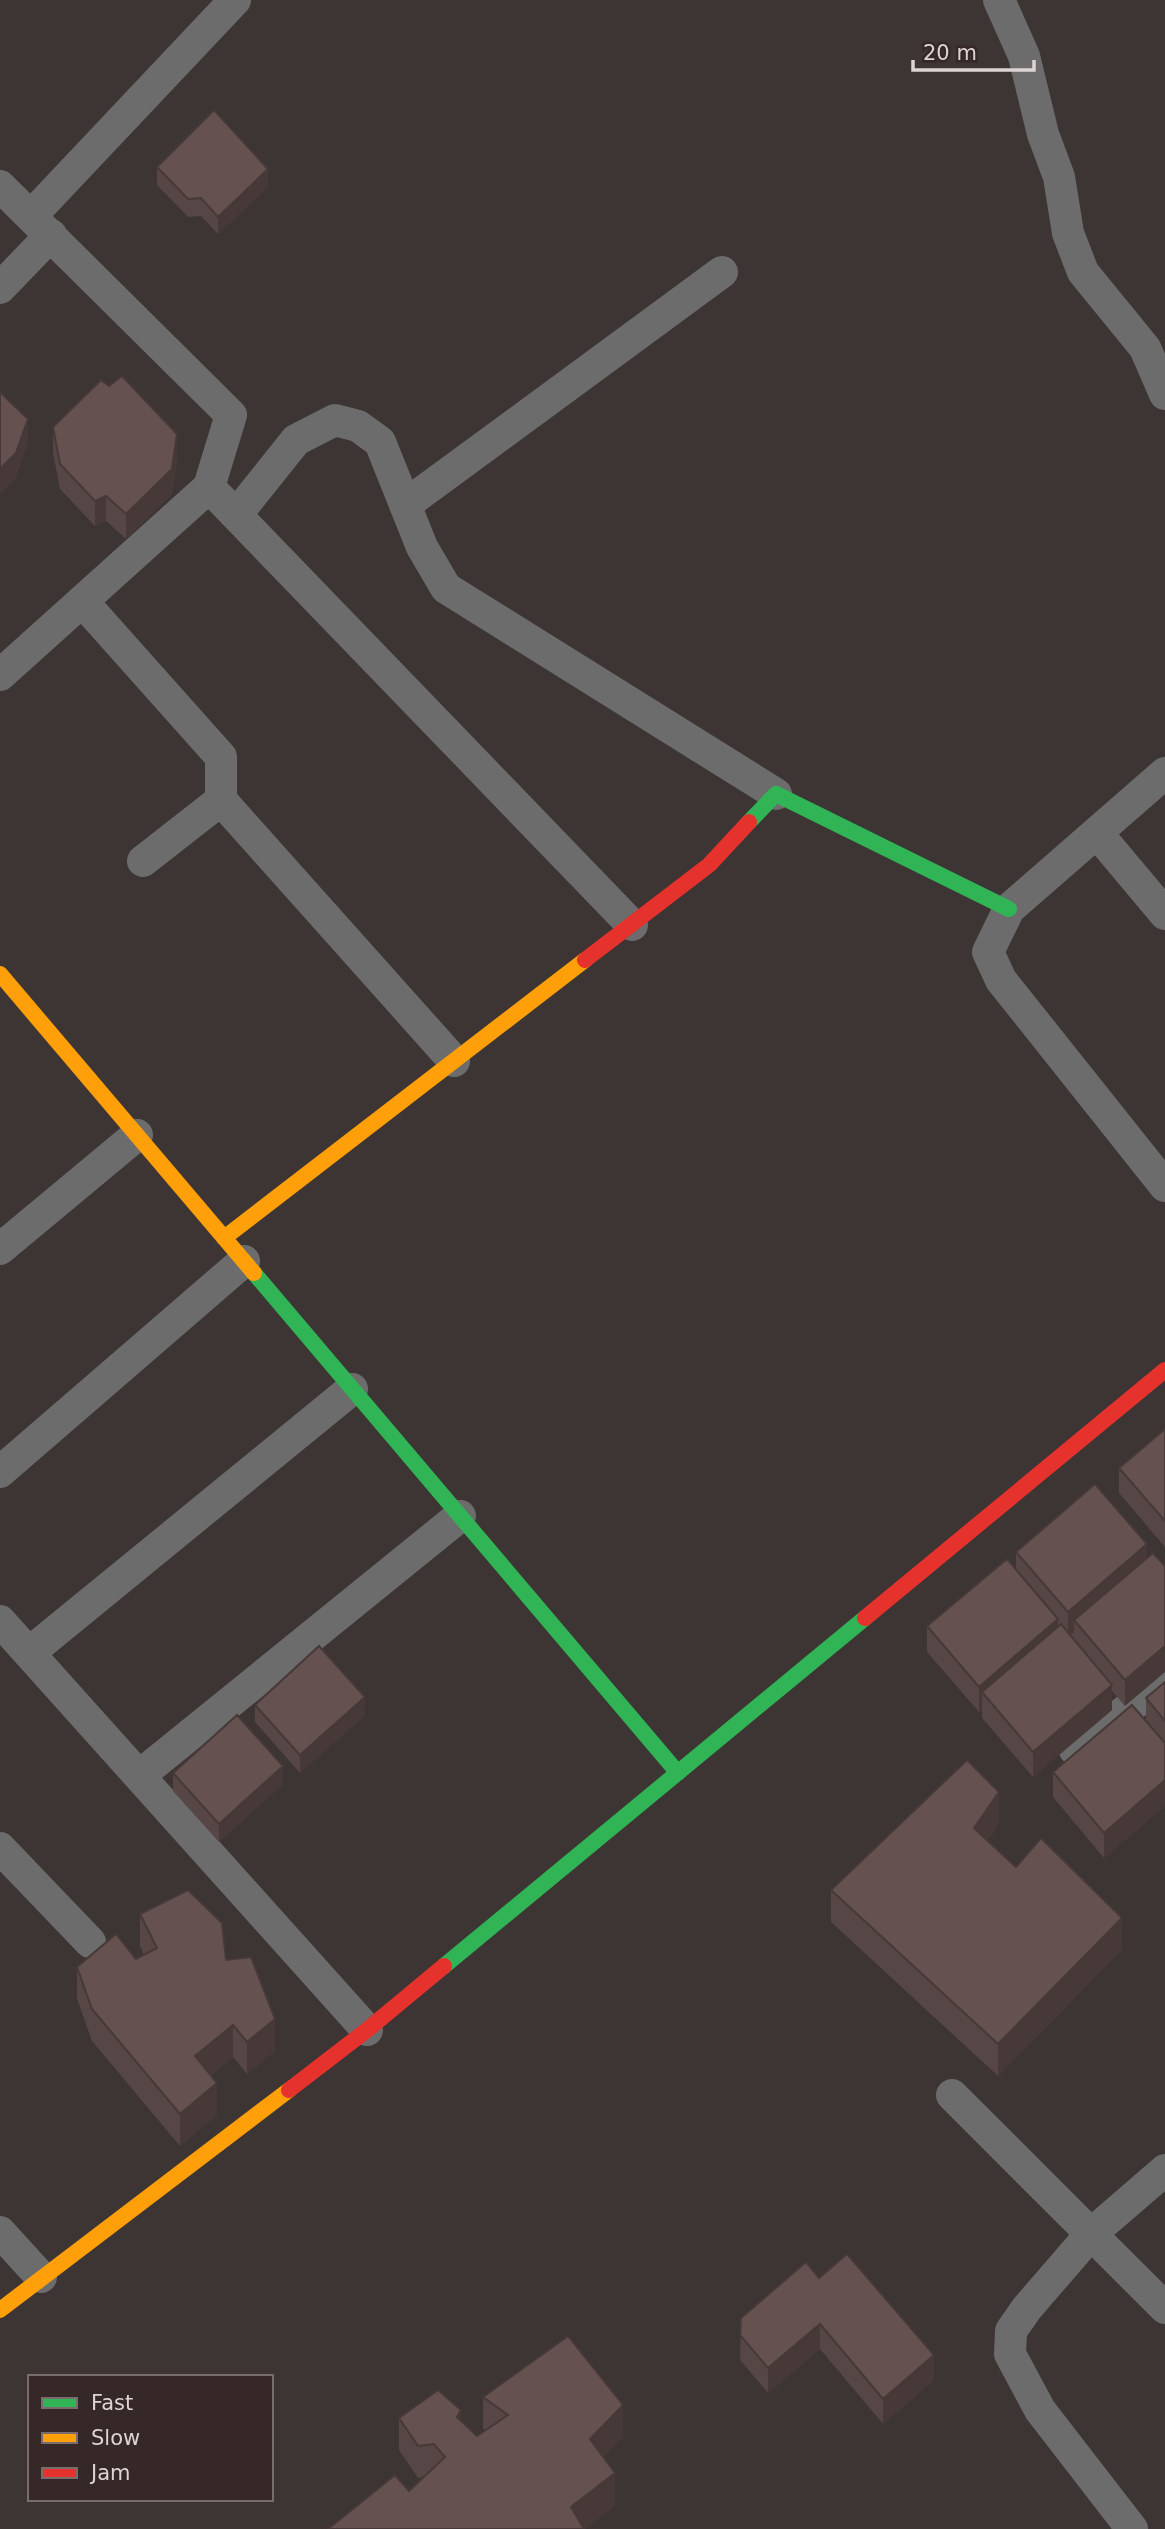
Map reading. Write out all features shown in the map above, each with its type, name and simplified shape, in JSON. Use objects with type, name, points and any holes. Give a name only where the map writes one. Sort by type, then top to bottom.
[{"type":"street","points":[[0,288],[41,225],[235,0]]},
{"type":"street","points":[[999,0],[1024,56],[1043,134],[1059,177],[1068,233],[1083,272],[1146,348],[1165,394]]},
{"type":"street","points":[[0,186],[231,415],[209,487],[0,675]]},
{"type":"street","points":[[405,505],[722,272]]},
{"type":"street","points":[[236,515],[296,440],[335,420],[358,426],[380,442],[422,547],[446,588],[776,794],[1009,909]]},
{"type":"street","points":[[209,487],[632,925]]},
{"type":"street","points":[[82,601],[221,757],[221,800],[454,1061]]},
{"type":"street","points":[[1165,773],[1009,909],[988,952],[1001,979],[1165,1186]]},
{"type":"street","points":[[0,1472],[234,1249],[454,1061],[709,865],[776,794]]},
{"type":"street","points":[[143,862],[221,800]]},
{"type":"street","points":[[1097,833],[1165,914]]},
{"type":"street","points":[[0,974],[678,1773]]},
{"type":"street","points":[[0,1249],[137,1135]]},
{"type":"street","points":[[0,2310],[367,2030],[1165,1370]]},
{"type":"street","points":[[29,1653],[352,1389]]},
{"type":"street","points":[[139,1776],[460,1516]]},
{"type":"street","points":[[0,1621],[367,2030]]},
{"type":"street","points":[[1075,1750],[1165,1680]]},
{"type":"street","points":[[0,1848],[90,1942]]},
{"type":"street","points":[[952,2095],[1165,2308]]},
{"type":"street","points":[[1132,2529],[1040,2410],[1010,2354],[1011,2331],[1027,2308],[1091,2234],[1165,2169]]},
{"type":"street","points":[[0,2232],[41,2277]]},
{"type":"building","points":[[214,110],[268,169],[218,217],[201,198],[188,199],[157,167]]},
{"type":"building","points":[[122,376],[177,434],[172,469],[126,514],[106,496],[95,501],[60,464],[53,427],[101,380],[109,386]]},
{"type":"building","points":[[0,392],[28,419],[16,453],[0,469]]},
{"type":"building","points":[[1165,1429],[1165,1521],[1119,1468]]},
{"type":"building","points":[[1095,1484],[1147,1544],[1068,1612],[1016,1552]]},
{"type":"building","points":[[1153,1553],[1165,1566],[1165,1646],[1125,1680],[1074,1620]]},
{"type":"building","points":[[1007,1559],[1058,1619],[979,1687],[927,1626]]},
{"type":"building","points":[[1061,1624],[1112,1685],[1033,1752],[982,1692]]},
{"type":"building","points":[[319,1646],[365,1697],[300,1755],[255,1705]]},
{"type":"building","points":[[1165,1682],[1165,1721],[1146,1698]]},
{"type":"building","points":[[1132,1705],[1165,1743],[1165,1780],[1104,1833],[1053,1772]]},
{"type":"building","points":[[237,1715],[283,1766],[219,1824],[173,1773]]},
{"type":"building","points":[[967,1760],[999,1792],[974,1828],[1016,1867],[1041,1838],[1122,1918],[998,2044],[831,1890]]},
{"type":"building","points":[[188,1890],[222,1923],[226,1960],[251,1957],[275,2019],[247,2042],[233,2025],[195,2056],[217,2083],[180,2114],[92,2009],[77,1967],[116,1934],[136,1959],[157,1948],[140,1914]]},
{"type":"building","points":[[847,2254],[934,2355],[883,2399],[820,2324],[768,2368],[740,2335],[741,2318],[806,2262],[819,2278]]},
{"type":"building","points":[[568,2336],[623,2405],[590,2439],[615,2473],[571,2507],[584,2529],[328,2529],[395,2475],[409,2491],[445,2457],[434,2444],[418,2446],[399,2418],[438,2390],[461,2410],[457,2417],[477,2436],[508,2415],[483,2397]]},
{"type":"traffic: fast","points":[[749,822],[776,794],[1009,909]]},
{"type":"traffic: fast","points":[[254,1273],[678,1773]]},
{"type":"traffic: fast","points":[[444,1966],[865,1618]]},
{"type":"traffic: slow","points":[[224,1238],[585,960]]},
{"type":"traffic: slow","points":[[0,974],[254,1273]]},
{"type":"traffic: slow","points":[[0,2310],[289,2090]]},
{"type":"traffic: jam","points":[[585,960],[709,865],[749,822]]},
{"type":"traffic: jam","points":[[865,1618],[1165,1370]]},
{"type":"traffic: jam","points":[[289,2090],[444,1966]]}]
